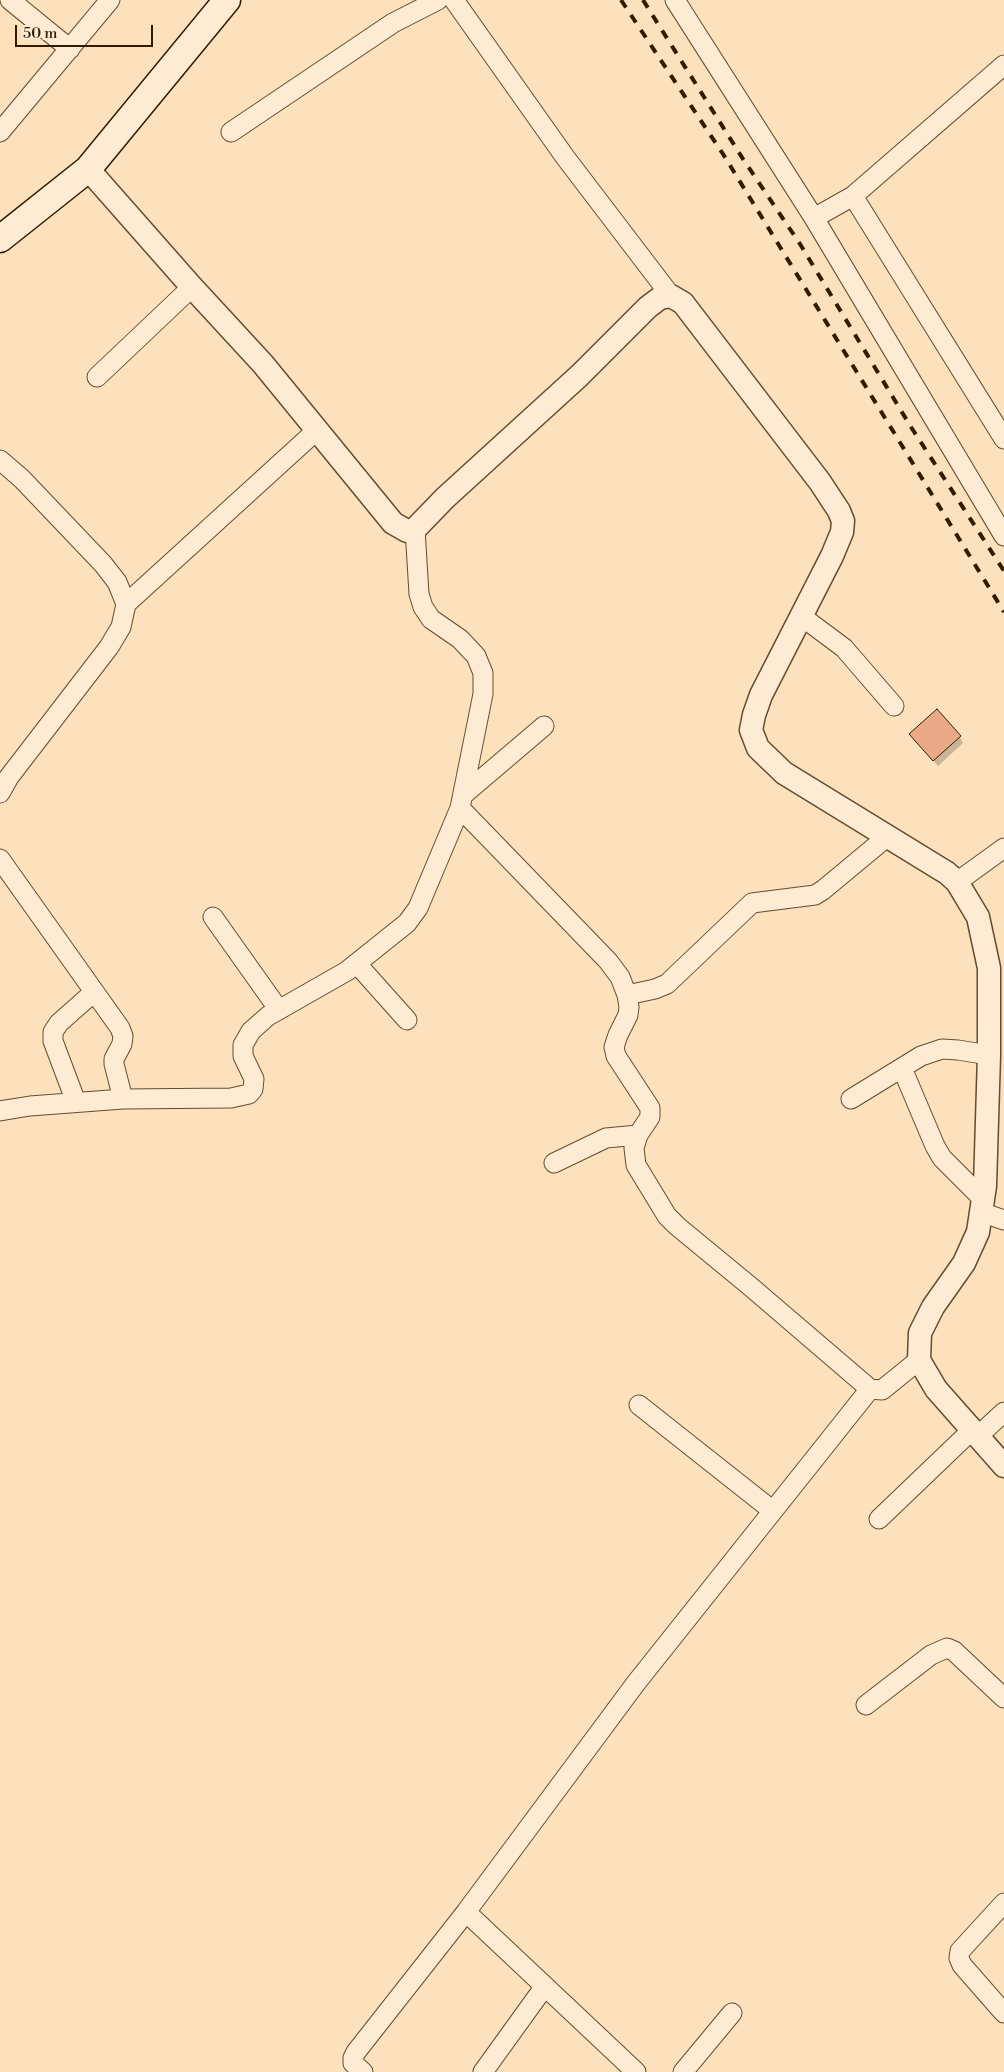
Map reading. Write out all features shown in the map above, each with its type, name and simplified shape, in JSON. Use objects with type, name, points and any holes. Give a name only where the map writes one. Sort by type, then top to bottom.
[{"type":"main road","points":[[0,239],[88,169],[227,0]]},
{"type":"street","points":[[10,0],[70,49]]},
{"type":"street","points":[[0,132],[110,0]]},
{"type":"street","points":[[231,132],[393,23],[438,0]]},
{"type":"street","points":[[454,0],[565,157],[671,296],[683,303],[820,482],[839,511],[843,521],[842,532],[761,695],[751,730],[758,748],[770,762],[784,773],[925,859],[957,882],[978,917],[989,968],[994,1045],[982,1206],[978,1232],[964,1263],[933,1307],[920,1333],[919,1360],[936,1389],[1004,1466]]},
{"type":"street","points":[[675,0],[814,218],[1004,536]]},
{"type":"street","points":[[814,218],[853,196],[1004,65]]},
{"type":"street","points":[[88,169],[263,364],[393,524],[407,531],[415,529],[445,498],[580,375],[648,307],[660,298],[671,296]]},
{"type":"street","points":[[853,196],[1004,439]]},
{"type":"street","points":[[97,377],[192,287]]},
{"type":"street","points":[[126,604],[317,430]]},
{"type":"street","points":[[0,460],[22,479],[104,564],[117,582],[126,604],[121,627],[108,647],[9,777],[0,794]]},
{"type":"street","points":[[0,1110],[76,1102],[123,1099],[230,1098],[249,1094],[254,1088],[254,1079],[243,1056],[243,1045],[251,1030],[268,1016],[320,988],[357,964],[407,923],[418,908],[462,801],[482,694],[483,673],[476,656],[471,650],[460,639],[431,619],[423,607],[419,594],[415,529]]},
{"type":"street","points":[[801,616],[844,648],[894,706]]},
{"type":"street","points":[[462,801],[544,726]]},
{"type":"street","points":[[462,801],[608,961],[620,977],[627,995],[628,1015],[614,1046],[616,1056],[650,1108],[650,1117],[638,1135],[634,1148],[636,1165],[656,1200],[677,1226],[752,1286],[870,1389],[875,1391],[882,1390],[919,1360]]},
{"type":"street","points":[[627,995],[655,989],[667,984],[752,903],[815,895],[888,836]]},
{"type":"street","points":[[957,882],[1004,848]]},
{"type":"street","points":[[0,859],[120,1028],[123,1036],[122,1044],[114,1058],[114,1064],[123,1099]]},
{"type":"street","points":[[213,917],[279,1010]]},
{"type":"street","points":[[357,964],[407,1020]]},
{"type":"street","points":[[76,1102],[53,1041],[53,1032],[59,1023],[94,992]]},
{"type":"street","points":[[851,1099],[921,1056],[942,1049],[958,1050],[994,1045]]},
{"type":"street","points":[[902,1068],[935,1146],[942,1158],[982,1206],[1004,1220]]},
{"type":"street","points":[[554,1163],[606,1138],[638,1135]]},
{"type":"street","points":[[363,2072],[353,2063],[356,2052],[466,1912],[636,1683],[870,1389]]},
{"type":"street","points":[[639,1405],[773,1511]]},
{"type":"street","points":[[879,1518],[975,1433],[1004,1412]]},
{"type":"street","points":[[866,1705],[931,1655],[947,1648],[954,1651],[1004,1698]]},
{"type":"street","points":[[1004,1903],[960,1951],[959,1958],[962,1965],[1004,2013]]},
{"type":"street","points":[[466,1912],[636,2072]]},
{"type":"street","points":[[483,2072],[545,1986]]},
{"type":"street","points":[[683,2072],[732,2013]]},
{"type":"building","points":[[937,709],[961,736],[933,761],[909,734]]},
{"type":"railway","points":[[621,0],[723,154],[1004,612]]},
{"type":"railway","points":[[643,0],[743,159],[800,244],[911,427],[1004,571]]}]
